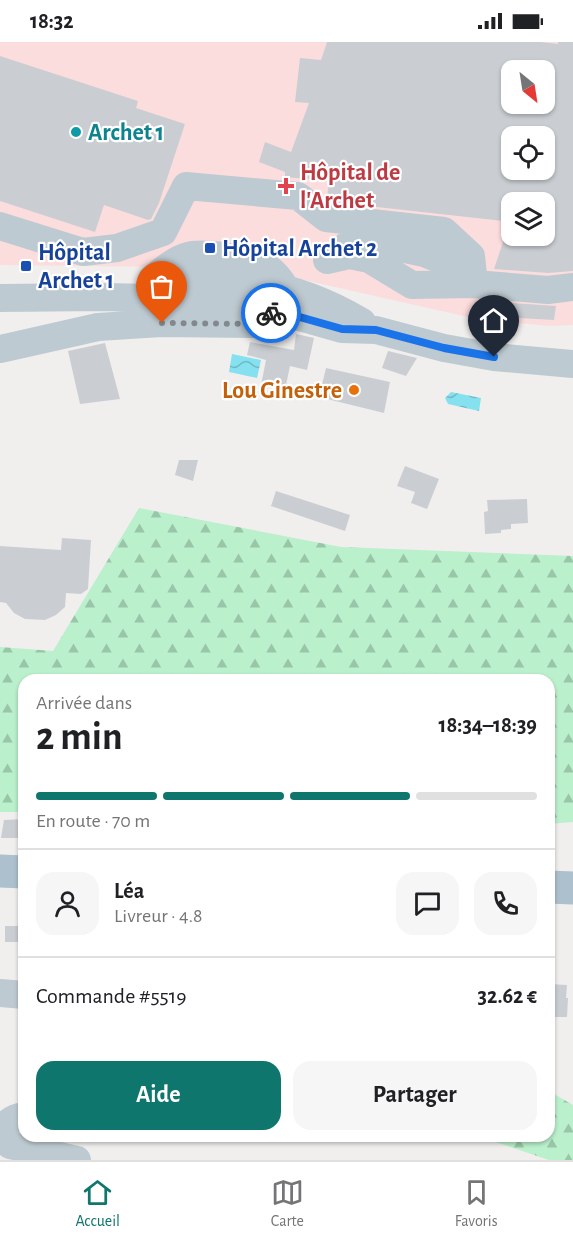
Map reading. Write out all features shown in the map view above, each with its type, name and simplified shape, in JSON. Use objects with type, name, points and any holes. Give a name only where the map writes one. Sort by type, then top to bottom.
[{"type":"main road","points":[[0,871],[18,872]]},
{"type":"main road","points":[[555,887],[573,888]]},
{"type":"street","points":[[0,226],[83,252],[117,248],[163,232],[186,186],[298,196],[326,218],[444,231],[471,256],[474,284]]},
{"type":"street","points":[[0,349],[98,327],[162,323],[253,324],[296,304],[317,279],[327,260],[346,245],[372,242],[424,253],[444,261],[474,284],[548,290],[573,287]]},
{"type":"street","points":[[0,280],[152,279],[252,282],[296,304]]},
{"type":"street","points":[[0,298],[184,298],[296,304],[347,313],[376,330],[444,348],[494,357],[573,364]]},
{"type":"street","points":[[0,993],[18,994]]},
{"type":"street","points":[[18,1117],[5,1124],[1,1136],[10,1144],[77,1160]]},
{"type":"shaded area","name":"Hôpital de l'Archet","points":[[0,42],[573,42],[573,325],[549,326],[477,319],[251,268],[0,265]]},
{"type":"green space","points":[[139,508],[341,547],[573,556],[573,822],[555,824],[555,674],[18,674],[18,812],[0,812],[0,647],[53,651]]},
{"type":"green space","points":[[555,1094],[573,1105],[573,1160],[549,1160],[496,1142],[555,1142]]},
{"type":"water","points":[[232,354],[261,360],[257,378],[229,372]]},
{"type":"water","points":[[451,392],[481,398],[479,411],[448,404],[445,398]]},
{"type":"building","points":[[327,42],[541,42],[558,44],[558,42],[573,42],[573,271],[548,273],[494,269],[502,246],[555,246],[555,192],[501,192],[501,221],[332,202],[327,198],[329,181],[285,177],[285,172],[259,162],[265,142],[291,152],[309,103],[295,102],[300,58],[321,60]]},
{"type":"building","name":"Archet 1","points":[[0,56],[138,101],[136,108],[185,124],[159,203],[151,219],[148,220],[104,205],[95,232],[0,201]]},
{"type":"building","points":[[483,301],[556,306],[554,320],[518,318],[480,312]]},
{"type":"building","points":[[296,334],[314,338],[307,370],[290,366],[285,390],[261,385],[266,360],[247,355],[250,342],[294,350]]},
{"type":"building","points":[[105,343],[120,399],[80,404],[68,351]]},
{"type":"building","points":[[388,351],[417,358],[406,376],[382,368]]},
{"type":"building","name":"Lou Ginestre","points":[[326,368],[390,382],[384,413],[319,397]]},
{"type":"building","points":[[179,460],[198,460],[193,481],[175,475]]},
{"type":"building","points":[[405,466],[439,479],[427,509],[411,503],[415,492],[397,486]]},
{"type":"building","points":[[276,491],[350,515],[345,531],[271,506]]},
{"type":"building","points":[[527,499],[528,523],[511,524],[511,529],[501,530],[501,533],[485,534],[484,512],[488,511],[487,500]]},
{"type":"building","points":[[62,538],[91,540],[88,589],[81,594],[66,593],[65,607],[56,615],[45,620],[25,619],[14,613],[6,603],[0,602],[0,546],[61,550]]},
{"type":"building","points":[[18,819],[18,838],[1,838],[4,820]]},
{"type":"building","points":[[5,926],[18,926],[18,942],[5,942]]},
{"type":"building","points":[[555,984],[567,985],[567,1017],[555,1017]]},
{"type":"way so far","points":[[162,323],[253,324],[271,313]]},
{"type":"place","name":"Archet 1","points":[[76,132]]},
{"type":"place","name":"Hôpital de l'Archet","points":[[286,186]]},
{"type":"place","name":"Hôpital Archet 2","points":[[210,248]]},
{"type":"place","name":"Hôpital Archet 1","points":[[26,266]]},
{"type":"place","name":"Lou Ginestre","points":[[354,390]]},
{"type":"route","points":[[271,313],[275,310],[342,329],[376,330],[444,348],[494,357]]}]
